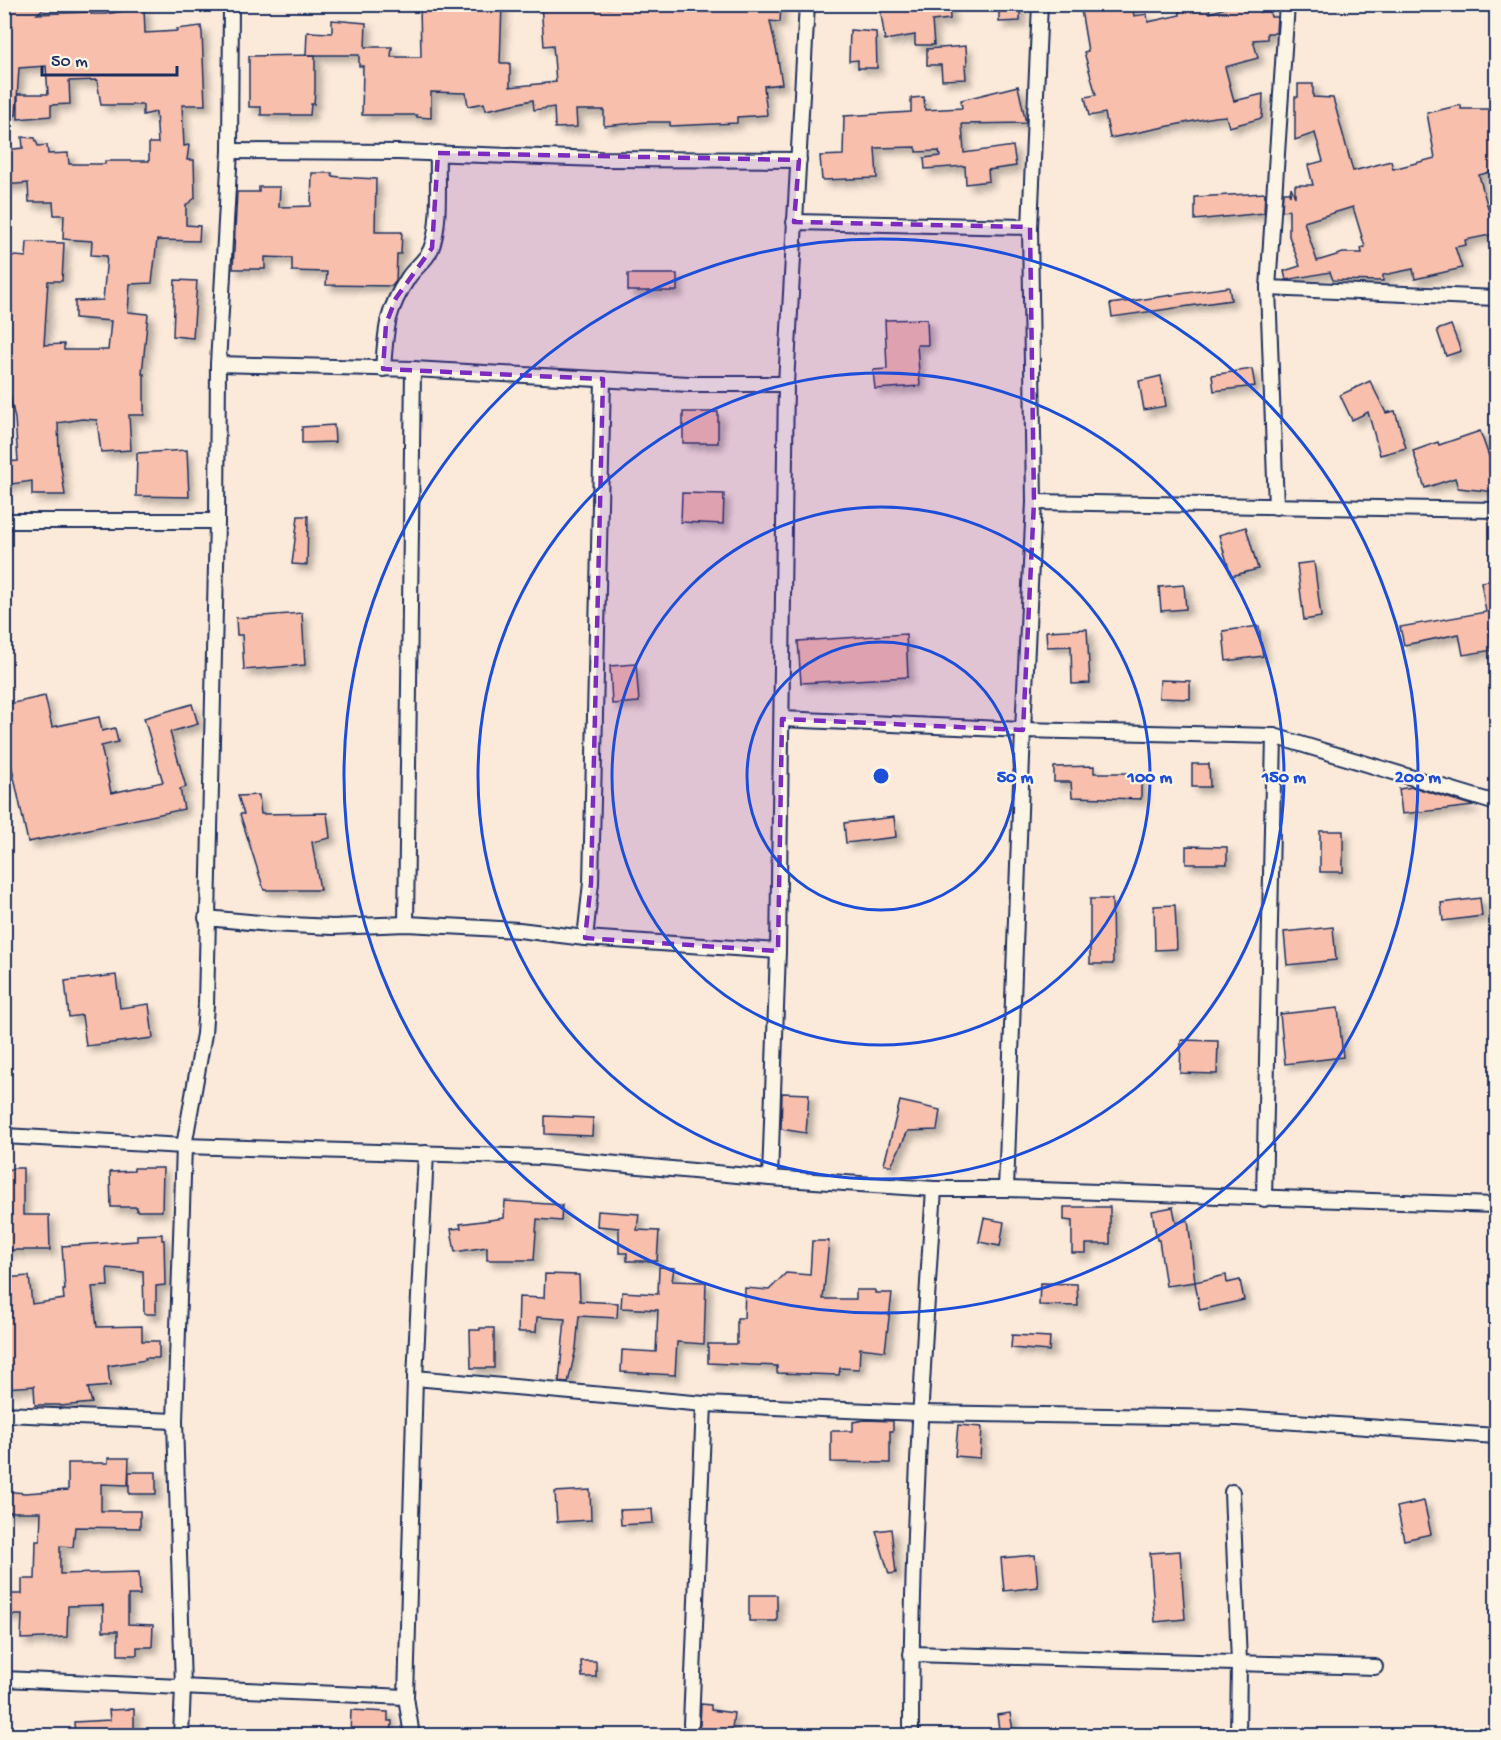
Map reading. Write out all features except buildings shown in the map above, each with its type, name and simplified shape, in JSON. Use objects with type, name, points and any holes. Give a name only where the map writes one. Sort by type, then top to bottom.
[{"type":"street","points":[[181,1736],[183,1687],[175,1420],[184,1146],[204,1034],[219,364],[230,151],[231,4]]},
{"type":"street","points":[[770,1178],[778,951],[786,384],[807,4]]},
{"type":"street","points":[[1006,1189],[1034,502],[1030,227],[1040,4]]},
{"type":"street","points":[[1276,507],[1268,288],[1287,4]]},
{"type":"street","points":[[230,151],[438,153],[599,159],[799,160]]},
{"type":"street","points":[[383,369],[386,324],[396,298],[411,274],[424,261],[432,248],[437,219],[438,153]]},
{"type":"street","points":[[794,222],[1030,227]]},
{"type":"street","points":[[1268,288],[1497,298]]},
{"type":"street","points":[[219,364],[413,369],[688,384],[786,384]]},
{"type":"street","points":[[406,924],[413,369]]},
{"type":"street","points":[[585,938],[591,884],[603,379]]},
{"type":"street","points":[[1034,502],[1497,510]]},
{"type":"street","points":[[4,521],[217,521]]},
{"type":"street","points":[[782,719],[1023,730],[1274,736],[1497,803]]},
{"type":"street","points":[[1264,1198],[1274,736]]},
{"type":"street","points":[[207,918],[333,927],[406,924],[519,930],[585,938],[778,951]]},
{"type":"street","points":[[4,1136],[184,1146],[540,1157],[770,1178],[934,1189],[1006,1189],[1497,1204]]},
{"type":"street","points":[[412,1736],[406,1697],[415,1378],[426,1153]]},
{"type":"street","points":[[911,1736],[911,1654],[919,1413],[934,1189]]},
{"type":"street","points":[[415,1378],[704,1404],[919,1413],[1238,1418],[1497,1436]]},
{"type":"street","points":[[691,1724],[704,1404]]},
{"type":"street","points":[[4,1414],[175,1420]]},
{"type":"street","points":[[1232,1492],[1239,1662],[1238,1736]]},
{"type":"street","points":[[911,1654],[1375,1667]]},
{"type":"street","points":[[4,1679],[406,1697]]},
{"type":"highlighted area","points":[[438,153],[799,160],[794,222],[1030,227],[1034,502],[1023,730],[782,719],[778,951],[585,938],[591,883],[603,379],[383,369],[386,324],[396,298],[432,248]]}]
